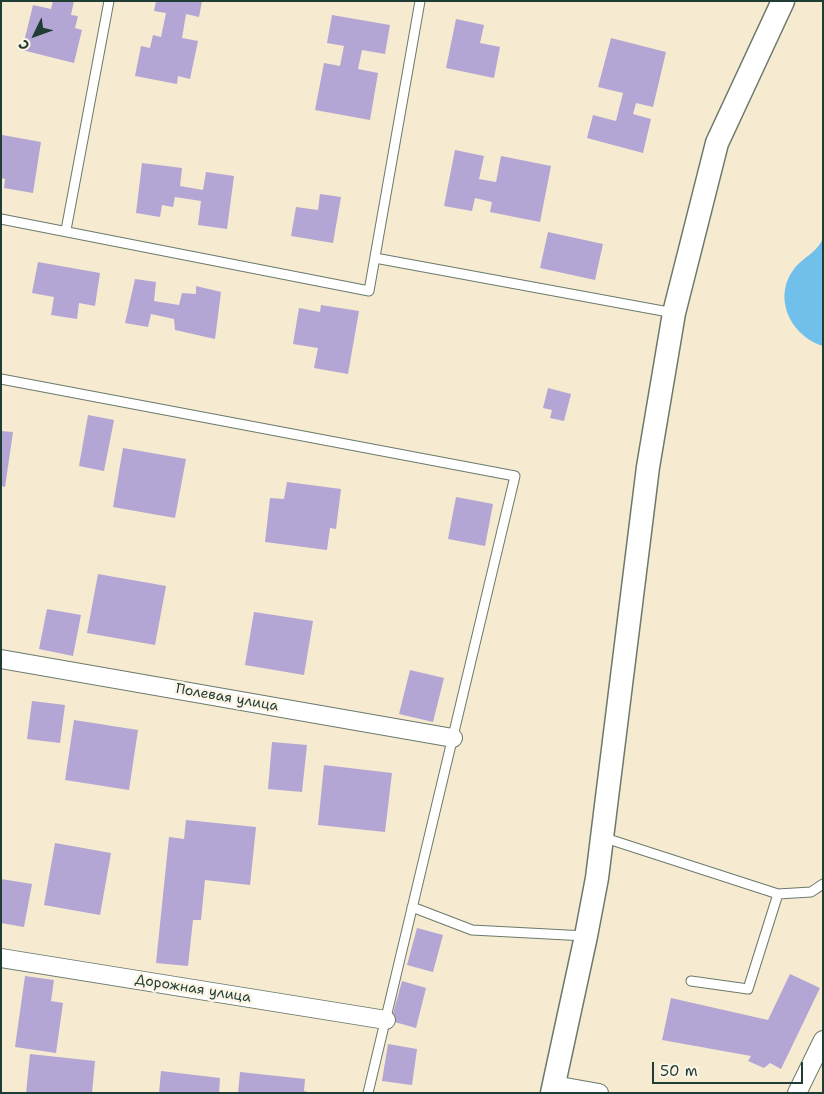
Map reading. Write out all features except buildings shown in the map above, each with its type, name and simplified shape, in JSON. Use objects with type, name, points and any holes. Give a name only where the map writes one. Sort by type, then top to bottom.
[{"type":"street","points":[[600,1093],[553,1089],[586,936],[602,836],[648,467],[674,312],[716,143],[783,1]]},
{"type":"street","name":"Полевая улица","points":[[1,658],[453,738]]},
{"type":"street","name":"Дорожная улица","points":[[1,958],[386,1020]]},
{"type":"street","points":[[797,1093],[823,1040]]},
{"type":"lane","points":[[66,230],[109,1]]},
{"type":"lane","points":[[1,219],[66,230],[369,291],[420,1]]},
{"type":"lane","points":[[375,258],[674,312]]},
{"type":"lane","points":[[1,379],[515,476],[368,1093]]},
{"type":"lane","points":[[602,836],[778,894],[811,892],[823,884]]},
{"type":"lane","points":[[691,981],[748,989],[778,894]]},
{"type":"lane","points":[[412,907],[472,930],[586,936]]},
{"type":"water","points":[[823,238],[823,346],[802,334],[794,325],[788,315],[785,292],[788,280],[794,269],[814,251]]}]
